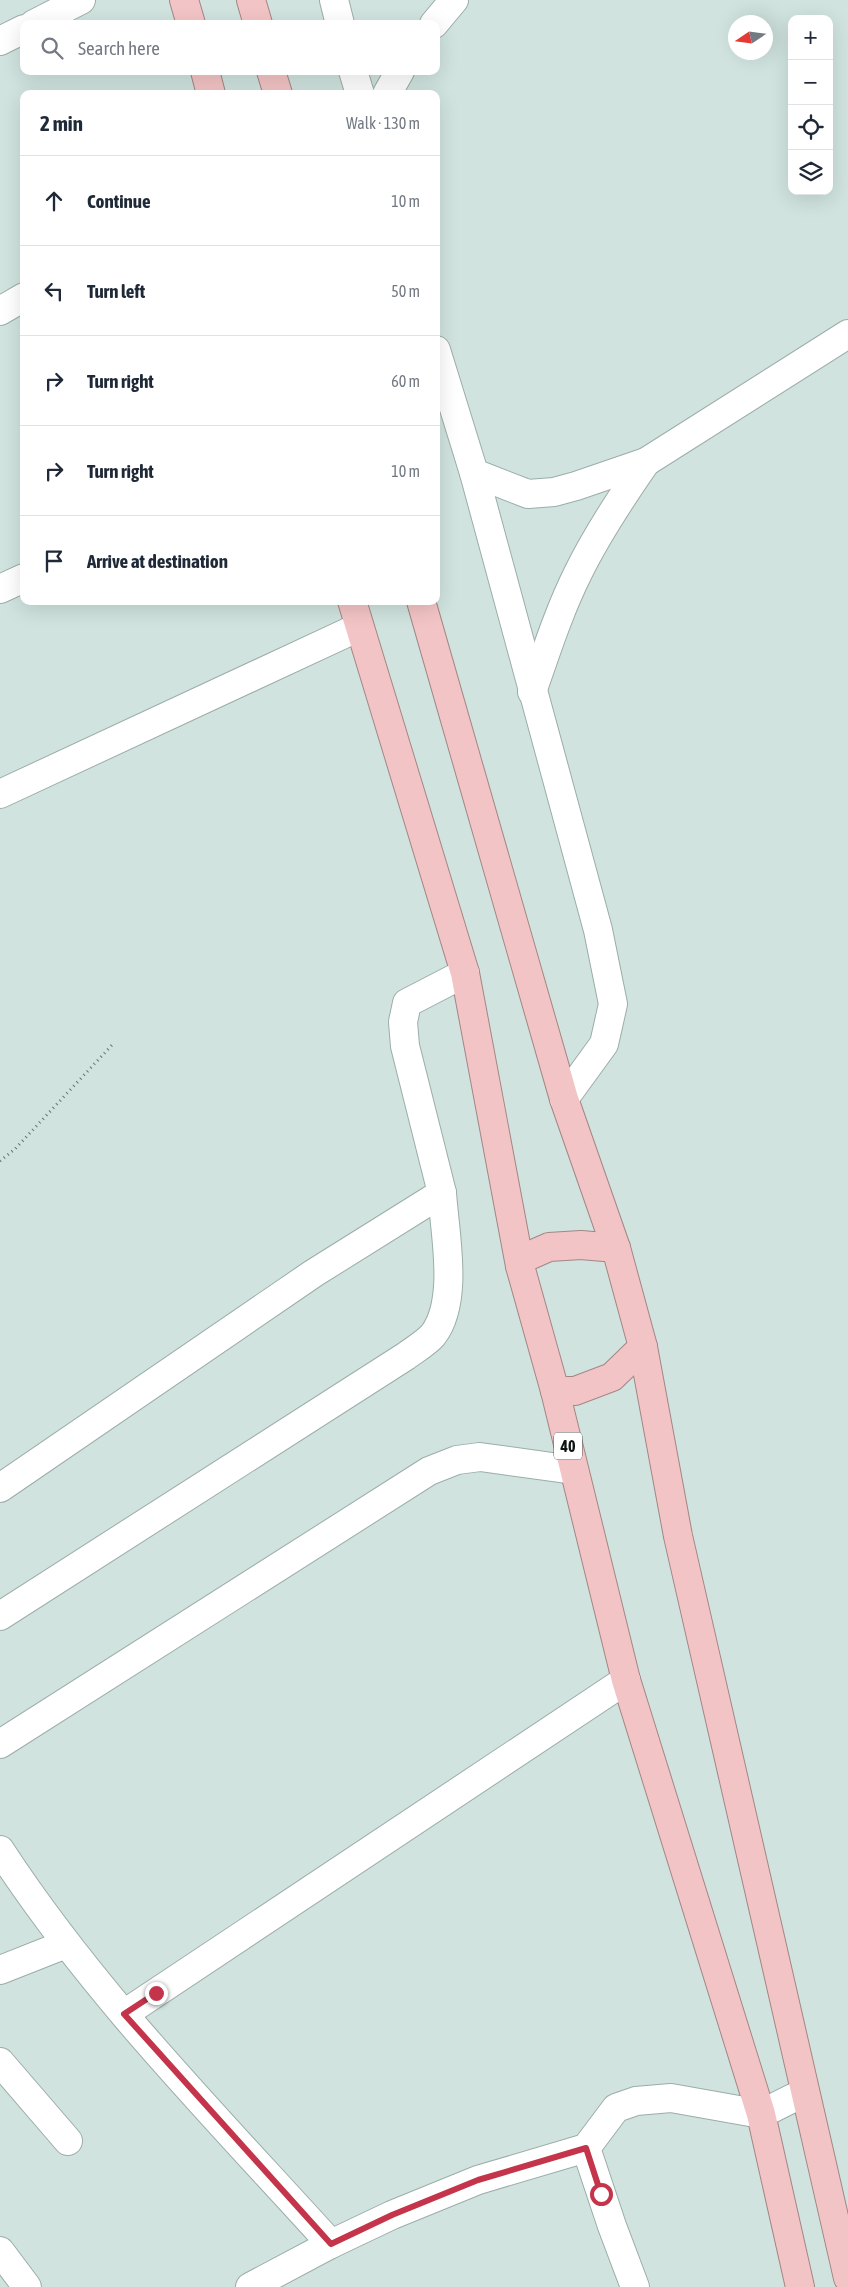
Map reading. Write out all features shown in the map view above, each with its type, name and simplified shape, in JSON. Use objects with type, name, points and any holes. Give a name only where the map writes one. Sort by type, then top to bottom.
[{"type":"highway","points":[[184,0],[190,20]]},
{"type":"highway","points":[[251,0],[257,20]]},
{"type":"highway","points":[[205,75],[210,90]]},
{"type":"highway","points":[[272,75],[277,90]]},
{"type":"highway","points":[[422,605],[564,1099],[616,1248],[643,1347],[678,1536],[848,2278]]},
{"type":"highway","name":"40","points":[[355,614],[465,973],[520,1266],[555,1391],[626,1680],[761,2114],[800,2287]]},
{"type":"highway","points":[[520,1266],[524,1258],[549,1247],[581,1245],[616,1248]]},
{"type":"highway","points":[[555,1391],[575,1392],[612,1377],[643,1347]]},
{"type":"street","points":[[42,20],[81,0]]},
{"type":"street","points":[[334,0],[339,20]]},
{"type":"street","points":[[437,20],[454,0]]},
{"type":"street","points":[[0,41],[20,31]]},
{"type":"street","points":[[354,75],[359,90]]},
{"type":"street","points":[[389,90],[398,75]]},
{"type":"street","points":[[0,311],[20,299]]},
{"type":"street","points":[[474,473],[528,494],[554,492],[646,462],[848,334]]},
{"type":"street","points":[[440,363],[474,473],[598,930],[613,1004],[604,1044],[564,1099]]},
{"type":"street","points":[[532,692],[553,631],[577,574],[605,523],[646,462]]},
{"type":"street","points":[[0,589],[20,580]]},
{"type":"street","points":[[0,794],[355,614]]},
{"type":"street","points":[[0,1616],[397,1362],[431,1337],[439,1326],[446,1310],[449,1293],[442,1193],[406,1046],[403,1022],[407,1003],[465,973]]},
{"type":"street","points":[[0,1488],[314,1273],[442,1193]]},
{"type":"street","points":[[0,1744],[429,1471],[457,1460],[480,1457],[574,1470]]},
{"type":"street","points":[[124,2014],[626,1680]]},
{"type":"street","points":[[0,1850],[66,1944],[124,2014],[331,2244]]},
{"type":"street","points":[[0,1970],[66,1944]]},
{"type":"street","points":[[0,2062],[68,2141]]},
{"type":"street","points":[[250,2287],[331,2244],[392,2215],[478,2180],[586,2148],[616,2108],[636,2101],[671,2098],[761,2114],[805,2092]]},
{"type":"street","points":[[586,2148],[635,2287]]},
{"type":"street","points":[[0,2251],[27,2287]]},
{"type":"path","points":[[0,1161],[15,1149],[113,1044]]},
{"type":"route","points":[[156,1993],[124,2014],[331,2244],[392,2215],[478,2180],[586,2148],[601,2194]]}]
